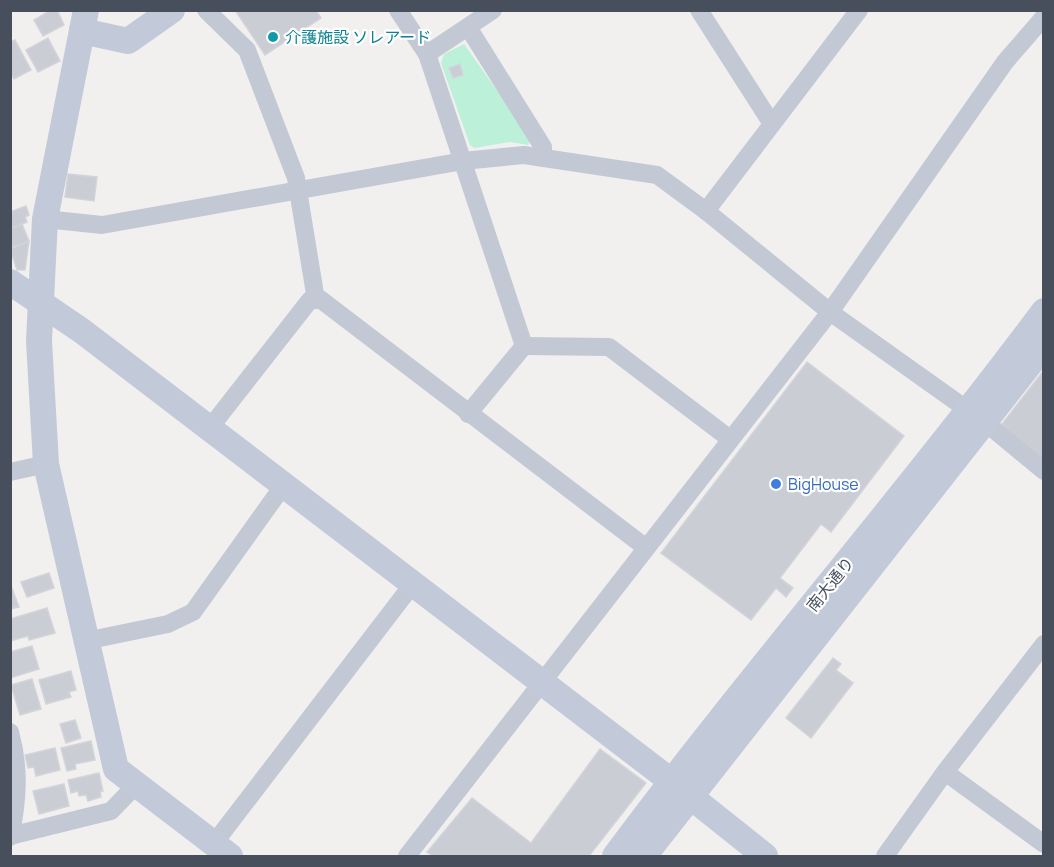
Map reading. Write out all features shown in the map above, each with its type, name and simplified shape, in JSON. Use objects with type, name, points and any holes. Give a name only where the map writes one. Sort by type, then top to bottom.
[{"type":"street","points":[[172,10],[128,41],[84,21],[45,219],[40,303],[40,360],[46,464],[112,758],[121,774],[222,849],[412,585]]},
{"type":"street","points":[[206,10],[247,50],[296,178],[316,300]]},
{"type":"street","points":[[398,10],[427,54],[524,346]]},
{"type":"street","points":[[427,54],[493,10]]},
{"type":"street","points":[[699,10],[772,124]]},
{"type":"street","points":[[706,211],[859,10]]},
{"type":"street","points":[[407,856],[830,312],[1005,62],[1044,17]]},
{"type":"street","points":[[468,27],[543,147],[543,158]]},
{"type":"street","points":[[45,219],[102,225],[463,161],[524,155],[657,176],[706,211],[830,312],[978,417],[1044,471]]},
{"type":"street","points":[[10,282],[82,331],[680,788],[765,856]]},
{"type":"street","points":[[209,429],[310,300],[320,299],[645,547]]},
{"type":"street","name":"南大通り","points":[[978,417],[1044,310]]},
{"type":"street","points":[[524,346],[609,347],[730,439]]},
{"type":"street","points":[[468,414],[524,346]]},
{"type":"street","name":"南大通り","points":[[615,856],[680,788],[978,417],[1044,346]]},
{"type":"street","points":[[10,472],[46,464]]},
{"type":"street","points":[[85,641],[168,624],[193,612],[283,486]]},
{"type":"street","points":[[885,856],[945,772],[1043,648]]},
{"type":"street","points":[[10,732],[16,752],[18,789],[11,837],[111,811],[136,785]]},
{"type":"street","points":[[945,772],[1044,844]]},
{"type":"street","name":"南大通り","points":[[644,856],[680,788]]},
{"type":"green space","points":[[464,44],[532,140],[528,145],[510,142],[474,148],[470,145],[441,63],[444,54]]},
{"type":"building","points":[[51,10],[57,10],[64,25],[43,36],[34,20]]},
{"type":"building","name":"介護施設 ソレアード","points":[[235,10],[316,10],[321,18],[265,55]]},
{"type":"building","points":[[48,38],[60,61],[38,72],[26,50]]},
{"type":"building","points":[[15,40],[31,70],[14,79],[10,72],[10,42]]},
{"type":"building","points":[[460,64],[463,75],[453,78],[449,68]]},
{"type":"building","points":[[68,174],[97,177],[94,201],[65,197]]},
{"type":"building","points":[[26,206],[29,215],[25,217],[27,222],[10,229],[10,212]]},
{"type":"building","points":[[22,224],[29,241],[10,248],[10,229]]},
{"type":"building","points":[[29,241],[25,270],[17,270],[10,249]]},
{"type":"building","points":[[807,362],[904,436],[831,532],[821,524],[780,578],[793,588],[786,597],[776,588],[751,620],[661,553]]},
{"type":"building","points":[[1044,370],[1044,468],[1002,424]]},
{"type":"building","points":[[49,573],[54,588],[27,597],[21,582]]},
{"type":"building","points":[[10,583],[19,607],[10,609]]},
{"type":"building","points":[[47,608],[55,633],[29,640],[28,636],[10,641],[10,619]]},
{"type":"building","points":[[32,646],[39,669],[10,678],[10,652]]},
{"type":"building","points":[[833,658],[841,664],[836,670],[853,683],[811,738],[786,718]]},
{"type":"building","points":[[71,671],[76,690],[69,692],[71,697],[46,704],[39,680]]},
{"type":"building","points":[[32,679],[41,709],[20,715],[11,685]]},
{"type":"building","points":[[75,720],[81,738],[66,743],[60,724]]},
{"type":"building","points":[[91,741],[95,760],[75,764],[76,769],[67,771],[61,748]]},
{"type":"building","points":[[55,748],[60,770],[36,776],[34,767],[28,768],[25,755]]},
{"type":"building","points":[[600,749],[646,783],[589,856],[433,856],[427,852],[472,798],[531,843]]},
{"type":"building","points":[[99,773],[103,791],[100,792],[101,797],[88,801],[86,795],[79,796],[78,791],[71,793],[68,780]]},
{"type":"building","points":[[64,784],[69,806],[39,814],[33,791]]},
{"type":"place","name":"介護施設 ソレアード","points":[[273,37]]},
{"type":"place","name":"BigHouse","points":[[776,484]]}]
